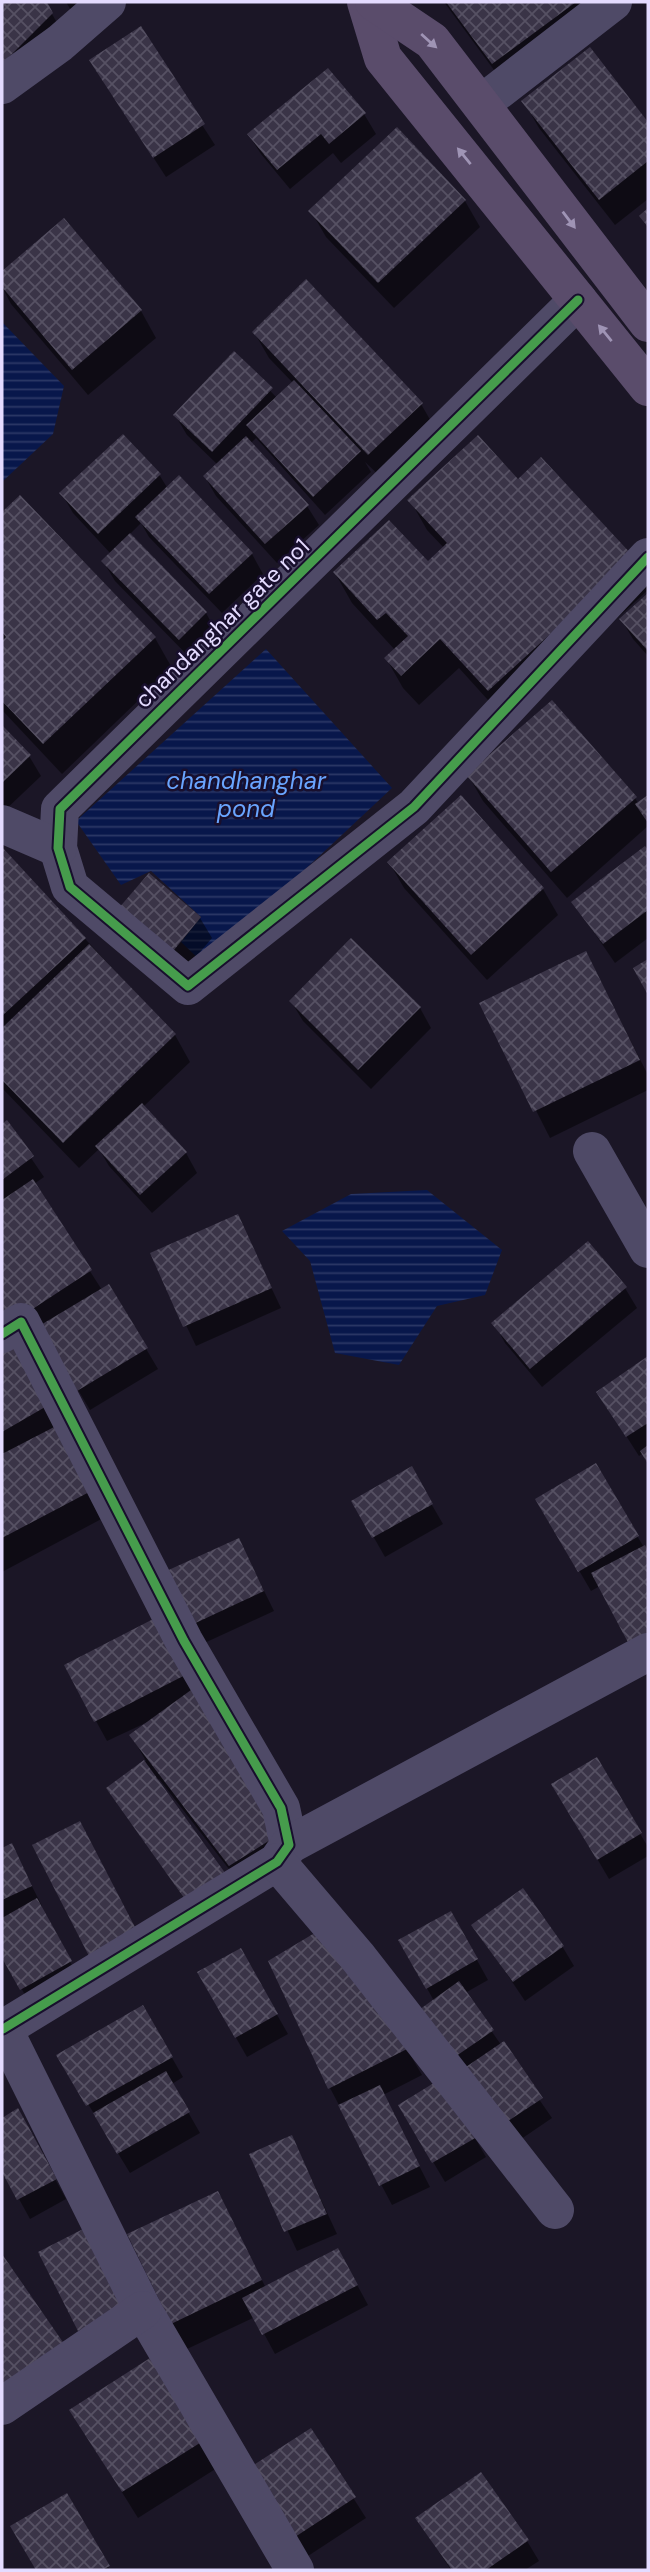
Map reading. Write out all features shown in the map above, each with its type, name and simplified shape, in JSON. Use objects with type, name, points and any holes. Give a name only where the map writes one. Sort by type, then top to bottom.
[{"type":"main road","points":[[366,2],[383,58],[648,387]]},
{"type":"main road","points":[[374,2],[432,41],[648,323]]},
{"type":"street","points":[[2,85],[60,43],[107,2]]},
{"type":"street","points":[[481,104],[613,2]]},
{"type":"street","name":"chandanghar gate no1","points":[[578,300],[60,809],[58,848],[70,887],[188,986],[414,807],[648,557]]},
{"type":"street","points":[[2,824],[58,848]]},
{"type":"street","points":[[592,1151],[648,1249]]},
{"type":"street","points":[[2,1334],[21,1322],[184,1641],[281,1808],[283,1854],[357,1956],[555,2210]]},
{"type":"street","points":[[295,2570],[144,2310],[3,2027],[283,1854],[648,1652]]},
{"type":"street","points":[[2,2406],[144,2310]]},
{"type":"water","points":[[2,322],[64,386],[53,434],[2,482]]},
{"type":"water","name":"chandhanghar pond","points":[[266,649],[392,788],[204,964],[181,942],[201,917],[151,871],[121,885],[76,821]]},
{"type":"water","points":[[427,1190],[502,1250],[485,1295],[437,1306],[399,1365],[335,1353],[310,1261],[282,1231],[351,1194]]},
{"type":"building","points":[[2,2],[47,2],[53,13],[2,64]]},
{"type":"building","points":[[446,2],[576,2],[492,64]]},
{"type":"building","points":[[141,26],[205,124],[153,158],[89,60]]},
{"type":"building","points":[[590,47],[648,122],[648,161],[599,200],[521,101]]},
{"type":"building","points":[[328,68],[366,113],[329,144],[321,134],[277,170],[247,134]]},
{"type":"building","points":[[397,127],[466,200],[378,283],[308,211]]},
{"type":"building","points":[[648,208],[648,227],[639,216]]},
{"type":"building","points":[[64,218],[142,310],[72,370],[2,287],[2,271]]},
{"type":"building","points":[[306,279],[423,403],[368,455],[252,332]]},
{"type":"building","points":[[234,351],[273,388],[212,452],[173,415]]},
{"type":"building","points":[[294,380],[361,451],[313,497],[246,425]]},
{"type":"building","points":[[123,434],[161,474],[98,534],[59,493]]},
{"type":"building","points":[[478,435],[518,479],[541,457],[634,557],[488,691],[440,639],[401,676],[384,658],[408,636],[386,613],[377,620],[333,572],[389,520],[428,561],[447,543],[407,500]]},
{"type":"building","points":[[246,436],[309,505],[265,544],[203,476]]},
{"type":"building","points":[[179,475],[253,553],[209,594],[135,517]]},
{"type":"building","points":[[20,495],[156,637],[43,744],[2,701],[2,641],[6,637],[2,632],[2,512]]},
{"type":"building","points":[[130,533],[207,612],[179,640],[101,561]]},
{"type":"building","points":[[648,593],[648,651],[619,619]]},
{"type":"building","points":[[552,700],[637,797],[551,872],[466,775]]},
{"type":"building","points":[[2,725],[31,755],[2,783]]},
{"type":"building","points":[[461,795],[544,888],[471,955],[387,862]]},
{"type":"building","points":[[648,795],[648,823],[635,804]]},
{"type":"building","points":[[645,846],[648,850],[648,910],[603,944],[571,902]]},
{"type":"building","points":[[2,847],[86,938],[2,1016]]},
{"type":"building","points":[[149,873],[201,917],[165,961],[112,916]]},
{"type":"building","points":[[351,938],[421,1007],[358,1070],[289,1001]]},
{"type":"building","points":[[89,944],[176,1034],[63,1143],[2,1080],[2,1028]]},
{"type":"building","points":[[586,951],[640,1060],[533,1112],[479,1003]]},
{"type":"building","points":[[648,959],[648,995],[633,968]]},
{"type":"building","points":[[142,1103],[187,1152],[140,1195],[95,1146]]},
{"type":"building","points":[[7,1120],[34,1156],[2,1180],[2,1124]]},
{"type":"building","points":[[33,1179],[92,1270],[2,1329],[2,1200]]},
{"type":"building","points":[[238,1214],[272,1288],[183,1327],[150,1253]]},
{"type":"building","points":[[588,1241],[627,1287],[530,1369],[491,1323]]},
{"type":"building","points":[[109,1284],[148,1348],[77,1391],[39,1326]]},
{"type":"building","points":[[16,1341],[52,1403],[2,1432],[2,1349]]},
{"type":"building","points":[[648,1356],[648,1423],[626,1437],[596,1392]]},
{"type":"building","points":[[58,1425],[93,1490],[2,1538],[2,1454]]},
{"type":"building","points":[[648,1445],[648,1464],[640,1451]]},
{"type":"building","points":[[596,1463],[639,1536],[578,1572],[535,1499]]},
{"type":"building","points":[[412,1466],[433,1504],[372,1538],[351,1501]]},
{"type":"building","points":[[239,1538],[264,1591],[187,1627],[162,1573]]},
{"type":"building","points":[[645,1545],[648,1551],[648,1640],[631,1648],[591,1573]]},
{"type":"building","points":[[161,1615],[191,1672],[94,1722],[64,1665]]},
{"type":"building","points":[[191,1690],[278,1835],[229,1866],[129,1735]]},
{"type":"building","points":[[597,1757],[642,1833],[597,1860],[551,1784]]},
{"type":"building","points":[[144,1760],[228,1877],[189,1905],[106,1788]]},
{"type":"building","points":[[80,1821],[138,1933],[90,1958],[32,1845]]},
{"type":"building","points":[[12,1843],[32,1886],[2,1900],[2,1848]]},
{"type":"building","points":[[523,1888],[564,1946],[513,1982],[471,1925]]},
{"type":"building","points":[[37,1898],[72,1961],[20,1990],[2,1958],[2,1918]]},
{"type":"building","points":[[451,1911],[478,1959],[426,1989],[398,1940]]},
{"type":"building","points":[[323,1928],[409,2048],[328,2089],[268,1961]]},
{"type":"building","points":[[241,1948],[278,2014],[235,2038],[197,1972]]},
{"type":"building","points":[[459,1981],[494,2030],[446,2063],[412,2015]]},
{"type":"building","points":[[143,2005],[173,2057],[86,2106],[56,2055]]},
{"type":"building","points":[[504,2041],[543,2098],[496,2129],[457,2073]]},
{"type":"building","points":[[166,2071],[190,2112],[117,2154],[93,2113]]},
{"type":"building","points":[[442,2078],[477,2137],[432,2163],[398,2105]]},
{"type":"building","points":[[380,2085],[420,2166],[379,2186],[338,2105]]},
{"type":"building","points":[[18,2108],[57,2179],[17,2200],[2,2172],[2,2118]]},
{"type":"building","points":[[292,2135],[327,2214],[284,2232],[249,2154]]},
{"type":"building","points":[[218,2191],[262,2280],[171,2324],[127,2234]]},
{"type":"building","points":[[89,2226],[130,2305],[78,2331],[38,2252]]},
{"type":"building","points":[[338,2248],[358,2285],[262,2335],[242,2298]]},
{"type":"building","points":[[2,2254],[67,2348],[2,2392]]},
{"type":"building","points":[[150,2358],[203,2441],[122,2492],[69,2410]]},
{"type":"building","points":[[311,2428],[356,2497],[295,2537],[249,2468]]},
{"type":"building","points":[[481,2472],[529,2540],[486,2570],[452,2570],[415,2518]]},
{"type":"building","points":[[67,2493],[110,2566],[102,2570],[36,2570],[10,2526]]},
{"type":"cycle path","points":[[578,300],[60,809],[58,848],[70,887],[188,986],[414,807],[648,557]]},
{"type":"cycle path","points":[[2,1334],[21,1322],[184,1641],[281,1808],[289,1845],[277,1862],[3,2029]]}]
